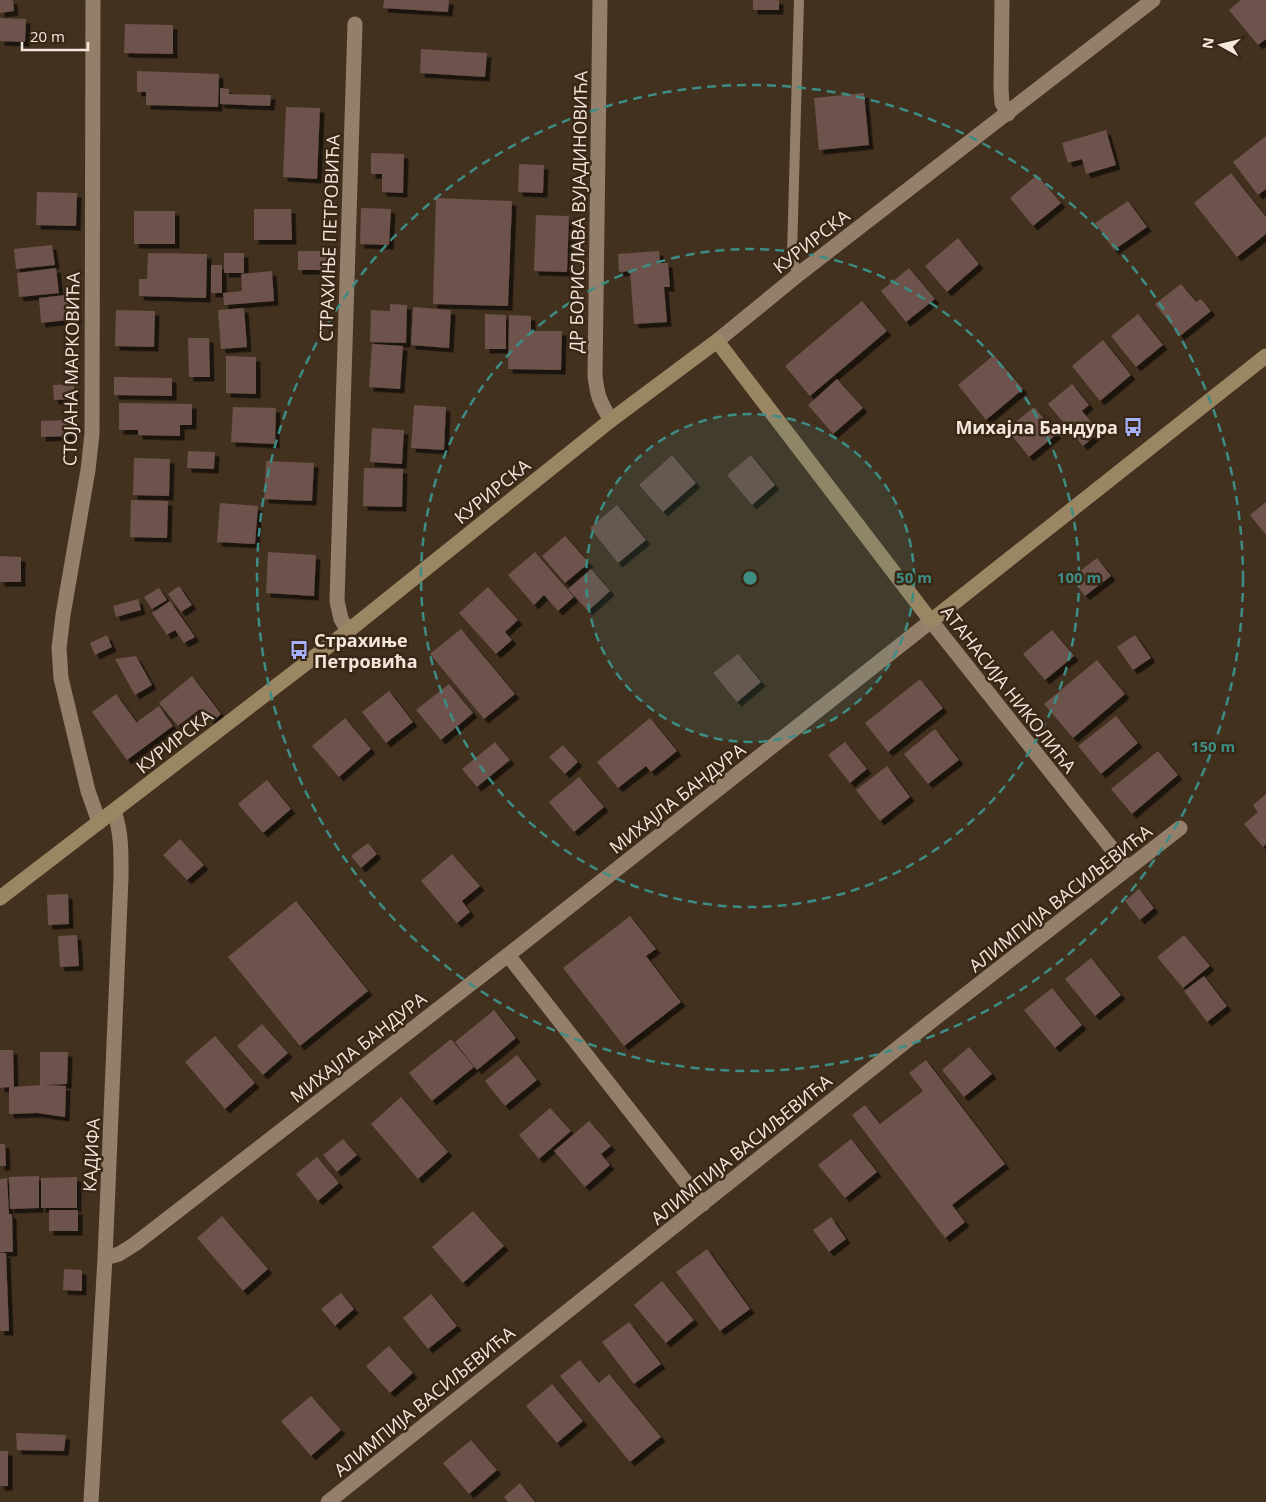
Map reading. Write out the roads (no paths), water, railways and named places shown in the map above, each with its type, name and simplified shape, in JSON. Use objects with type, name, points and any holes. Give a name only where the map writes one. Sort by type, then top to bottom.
[{"type":"street","name":"СТОЈАНА МАРКОВИЋА","points":[[93,0],[92,434],[87,478],[59,648],[61,678],[88,791],[99,822]]},
{"type":"street","name":"ДР БОРИСЛАВА ВУЈАДИНОВИЋА","points":[[600,0],[595,375],[596,393],[611,420]]},
{"type":"street","points":[[1002,0],[1001,89],[1002,103],[1008,114]]},
{"type":"street","name":"КУРИРСКА","points":[[0,898],[348,631],[611,420],[717,341],[799,274],[1153,0]]},
{"type":"street","name":"СТРАХИЊЕ ПЕТРОВИЋА","points":[[348,631],[341,619],[337,601],[355,24]]},
{"type":"street","name":"АТАНАСИЈА НИКОЛИЋА","points":[[717,341],[931,621],[1128,869]]},
{"type":"street","name":"МИХАЈЛА БАНДУРА","points":[[104,1258],[119,1254],[135,1244],[508,955],[1266,356]]},
{"type":"street","name":"КАДИФА","points":[[91,1502],[121,878],[122,844],[120,827],[114,811]]},
{"type":"street","name":"АЛИМПИЈА ВАСИЉЕВИЋА","points":[[328,1502],[938,1016],[1180,828]]},
{"type":"street","points":[[508,955],[704,1204]]},
{"type":"lane","points":[[799,0],[792,255],[794,267],[799,274]]},
{"type":"place","name":"Михајла Бандура","points":[[1133,427]]},
{"type":"place","name":"Страхиње Петровића","points":[[299,650]]}]
